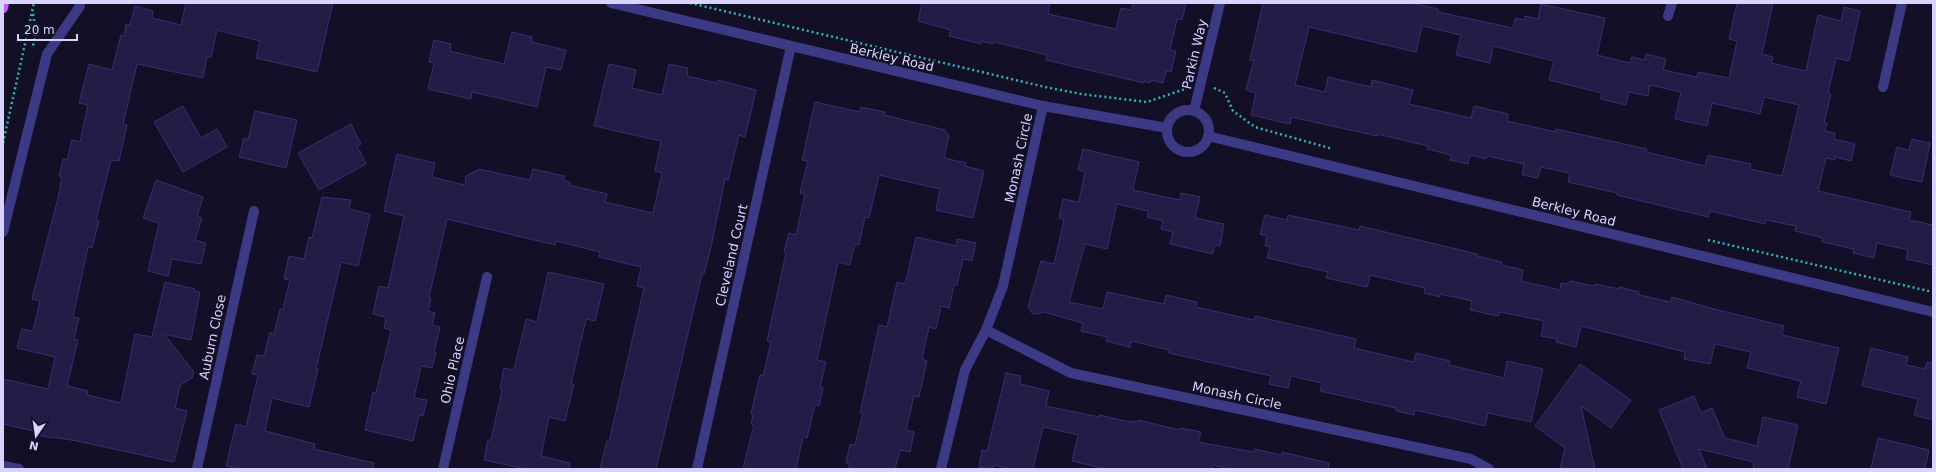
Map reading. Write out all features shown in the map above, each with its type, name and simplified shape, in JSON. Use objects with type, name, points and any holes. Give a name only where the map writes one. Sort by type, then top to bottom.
[{"type":"main road","points":[[3,8],[4,3]]},
{"type":"street","name":"Berkley Road","points":[[611,3],[1043,106],[1167,128]]},
{"type":"street","name":"Parkin Way","points":[[1194,111],[1220,3]]},
{"type":"street","points":[[1668,16],[1672,3]]},
{"type":"street","points":[[1883,87],[1902,3]]},
{"type":"street","points":[[3,232],[47,54],[80,6]]},
{"type":"street","name":"Cleveland Court","points":[[697,469],[791,46]]},
{"type":"street","name":"Monash Circle","points":[[941,469],[965,370],[986,330],[1003,286],[1043,106]]},
{"type":"street","points":[[1185,111],[1194,111],[1206,121],[1209,128],[1205,144],[1192,152],[1184,152],[1177,149],[1171,143],[1167,128],[1170,120],[1177,114],[1185,111]]},
{"type":"street","name":"Berkley Road","points":[[1208,136],[1933,312]]},
{"type":"street","name":"Auburn Close","points":[[197,469],[254,211]]},
{"type":"street","name":"Ohio Place","points":[[443,469],[487,277]]},
{"type":"street","name":"Monash Circle","points":[[986,330],[1071,373],[1470,458],[1489,469]]},
{"type":"street","points":[[3,466],[19,469]]},
{"type":"path","points":[[3,143],[34,3]]},
{"type":"building","points":[[186,3],[333,3],[317,72],[256,58],[260,41],[217,30],[211,57],[207,57],[203,78],[137,64],[123,124],[127,125],[119,161],[111,160],[96,220],[99,221],[92,248],[88,247],[73,317],[79,318],[74,339],[78,340],[67,386],[88,391],[87,395],[121,403],[135,334],[152,337],[165,282],[195,289],[194,291],[200,292],[191,340],[164,334],[194,372],[192,378],[180,385],[175,408],[187,411],[174,462],[77,441],[37,435],[38,432],[3,424],[3,379],[48,389],[55,357],[17,348],[22,329],[33,331],[40,301],[32,299],[58,198],[62,177],[59,176],[63,159],[67,160],[72,140],[80,142],[88,105],[79,103],[89,64],[112,70],[121,35],[124,36],[126,24],[130,25],[135,6],[153,11],[152,18],[181,25]]},
{"type":"building","points":[[922,3],[1050,3],[1048,14],[1116,29],[1121,8],[1131,10],[1133,3],[1186,3],[1182,20],[1177,19],[1170,50],[1176,51],[1171,72],[1166,71],[1163,83],[1151,80],[1150,83],[1144,81],[1144,83],[1046,60],[1047,55],[994,42],[993,44],[981,41],[981,44],[949,36],[951,30],[918,21]]},
{"type":"building","points":[[1263,3],[1411,3],[1438,9],[1438,12],[1513,28],[1515,18],[1524,20],[1525,16],[1538,19],[1541,4],[1605,18],[1597,55],[1630,63],[1632,57],[1645,60],[1646,54],[1666,59],[1663,70],[1697,77],[1698,72],[1729,78],[1737,41],[1729,39],[1737,3],[1773,3],[1762,54],[1773,57],[1771,63],[1806,71],[1818,15],[1841,21],[1844,7],[1860,11],[1849,61],[1836,58],[1828,93],[1831,94],[1824,123],[1827,123],[1825,131],[1835,133],[1834,139],[1855,144],[1851,161],[1835,157],[1835,160],[1826,158],[1818,191],[1911,212],[1909,220],[1933,225],[1933,265],[1906,259],[1908,250],[1877,243],[1874,258],[1853,253],[1854,249],[1822,242],[1823,238],[1795,231],[1796,226],[1766,220],[1765,224],[1710,211],[1708,217],[1617,195],[1617,193],[1568,182],[1570,173],[1541,167],[1538,178],[1522,175],[1524,164],[1487,156],[1486,159],[1470,155],[1468,164],[1450,160],[1451,155],[1427,149],[1428,146],[1377,134],[1377,136],[1291,117],[1290,124],[1251,115],[1256,93],[1246,90],[1254,60],[1250,60]],"holes":[[[1422,26],[1461,35],[1456,55],[1490,63],[1493,46],[1554,61],[1549,80],[1602,93],[1601,99],[1626,105],[1629,92],[1648,96],[1650,85],[1681,92],[1675,119],[1707,126],[1712,103],[1760,114],[1764,97],[1799,105],[1782,176],[1750,169],[1751,164],[1708,155],[1705,166],[1646,152],[1647,149],[1556,129],[1556,132],[1507,121],[1508,114],[1474,106],[1471,118],[1409,104],[1413,90],[1372,80],[1371,87],[1328,77],[1325,92],[1295,85],[1309,27],[1416,52]]]},
{"type":"building","points":[[512,32],[532,37],[531,42],[566,50],[561,70],[546,67],[537,107],[472,92],[471,99],[428,89],[434,63],[429,62],[434,40],[451,44],[450,51],[504,64]]},
{"type":"building","points":[[609,64],[636,70],[632,88],[662,95],[669,64],[688,68],[687,76],[717,83],[718,80],[756,90],[745,137],[739,135],[728,180],[725,179],[711,247],[704,274],[702,274],[656,469],[600,469],[607,441],[609,442],[644,288],[637,286],[641,267],[599,257],[600,252],[556,241],[555,245],[447,219],[429,297],[431,298],[428,311],[435,313],[432,325],[440,327],[434,352],[436,353],[432,368],[421,366],[414,398],[427,400],[423,416],[419,415],[413,441],[365,430],[373,392],[376,393],[391,330],[384,328],[386,317],[373,314],[379,286],[388,288],[404,216],[384,211],[397,154],[435,163],[432,177],[465,185],[466,176],[479,169],[530,180],[533,169],[564,176],[564,180],[570,182],[569,185],[607,194],[605,202],[653,213],[662,173],[655,171],[661,141],[594,126]]},
{"type":"building","points":[[815,102],[860,112],[861,107],[885,112],[884,115],[945,130],[949,136],[944,158],[966,163],[965,166],[984,171],[973,218],[936,210],[940,189],[879,175],[869,218],[865,217],[859,245],[855,244],[850,265],[838,262],[817,360],[826,362],[820,387],[823,388],[819,406],[815,405],[807,438],[803,437],[796,469],[743,469],[754,425],[751,424],[753,415],[751,414],[760,375],[763,376],[771,342],[767,341],[786,253],[784,252],[789,233],[796,235],[805,194],[800,193],[808,161],[802,160]]},
{"type":"building","points":[[183,106],[201,138],[217,129],[227,147],[183,172],[154,122]]},
{"type":"building","points":[[255,111],[297,120],[286,168],[239,157],[244,138],[248,140]]},
{"type":"building","points":[[351,124],[361,144],[357,146],[366,164],[319,190],[298,153]]},
{"type":"building","points":[[1912,139],[1930,143],[1922,182],[1890,175],[1897,147],[1909,150]]},
{"type":"building","points":[[1083,149],[1139,162],[1133,190],[1180,200],[1181,193],[1200,197],[1195,218],[1224,224],[1220,246],[1215,245],[1213,254],[1170,244],[1173,232],[1161,229],[1163,221],[1147,217],[1148,211],[1117,204],[1107,249],[1085,244],[1069,302],[1103,309],[1107,292],[1164,304],[1166,295],[1197,302],[1196,307],[1254,320],[1255,316],[1356,339],[1354,348],[1414,362],[1416,353],[1450,361],[1449,365],[1504,378],[1507,361],[1543,369],[1531,422],[1488,413],[1485,426],[1415,410],[1414,415],[1396,411],[1396,408],[1320,391],[1322,383],[1291,376],[1288,388],[1269,384],[1271,376],[1169,353],[1169,350],[1131,341],[1130,347],[1106,341],[1107,337],[1081,331],[1083,323],[1043,312],[1038,314],[1032,313],[1028,307],[1041,261],[1054,264],[1064,220],[1059,218],[1063,199],[1079,202],[1085,172],[1078,170]]},
{"type":"building","points":[[156,180],[203,197],[197,216],[202,218],[195,240],[206,243],[201,264],[172,259],[168,276],[148,271],[159,223],[143,218]]},
{"type":"building","points":[[322,197],[351,200],[349,209],[370,214],[358,266],[341,262],[316,369],[318,369],[309,407],[272,398],[265,431],[315,444],[314,449],[374,463],[373,469],[238,469],[226,466],[236,424],[246,427],[258,375],[252,374],[257,355],[264,356],[270,333],[274,334],[280,309],[283,309],[290,280],[284,279],[289,256],[304,259],[309,237],[312,238]]},
{"type":"building","points":[[1265,215],[1287,220],[1288,215],[1359,230],[1360,226],[1477,254],[1477,256],[1502,262],[1501,265],[1523,270],[1521,281],[1560,290],[1561,283],[1569,284],[1570,281],[1594,286],[1595,284],[1619,289],[1619,287],[1639,292],[1639,295],[1671,302],[1672,297],[1784,326],[1782,335],[1839,348],[1826,404],[1797,397],[1801,381],[1747,368],[1751,352],[1715,344],[1710,364],[1684,359],[1685,352],[1581,326],[1576,347],[1556,342],[1557,339],[1541,336],[1544,321],[1500,312],[1498,316],[1470,310],[1472,301],[1440,294],[1440,297],[1424,293],[1425,288],[1370,275],[1367,287],[1326,278],[1328,272],[1267,258],[1270,247],[1265,246],[1267,236],[1260,234]]},
{"type":"building","points":[[916,237],[956,246],[957,239],[976,243],[972,261],[963,259],[957,285],[954,285],[949,308],[941,306],[936,329],[929,327],[922,359],[927,361],[919,397],[914,396],[906,430],[914,432],[910,452],[900,450],[895,469],[848,469],[850,463],[846,463],[850,444],[855,445],[863,413],[860,413],[879,325],[887,327],[897,282],[905,284]]},
{"type":"building","points":[[548,272],[604,284],[595,321],[586,319],[571,384],[574,384],[565,421],[549,417],[541,456],[570,463],[569,469],[526,469],[484,460],[488,440],[491,440],[502,390],[500,389],[504,368],[514,370],[526,319],[537,322]]},
{"type":"building","points":[[1871,348],[1908,357],[1906,365],[1925,369],[1927,362],[1933,363],[1933,420],[1914,415],[1918,399],[1862,386]]},
{"type":"building","points":[[1580,364],[1631,400],[1611,428],[1581,406],[1595,469],[1560,469],[1565,448],[1535,426]]},
{"type":"building","points":[[1006,373],[1021,376],[1020,384],[1049,391],[1046,406],[1099,417],[1099,415],[1138,422],[1138,420],[1179,430],[1180,428],[1201,432],[1198,442],[1254,452],[1255,449],[1282,455],[1282,452],[1329,463],[1328,469],[1229,469],[1213,465],[1212,469],[1106,469],[1072,461],[1078,435],[1043,427],[1033,469],[1011,469],[994,465],[993,469],[979,467],[982,450],[987,451]]},
{"type":"building","points":[[1694,396],[1701,413],[1712,408],[1725,438],[1757,446],[1763,417],[1798,425],[1788,469],[1753,469],[1754,462],[1699,449],[1707,469],[1683,469],[1659,410]]},
{"type":"building","points":[[1878,438],[1929,450],[1925,469],[1871,469]]}]
